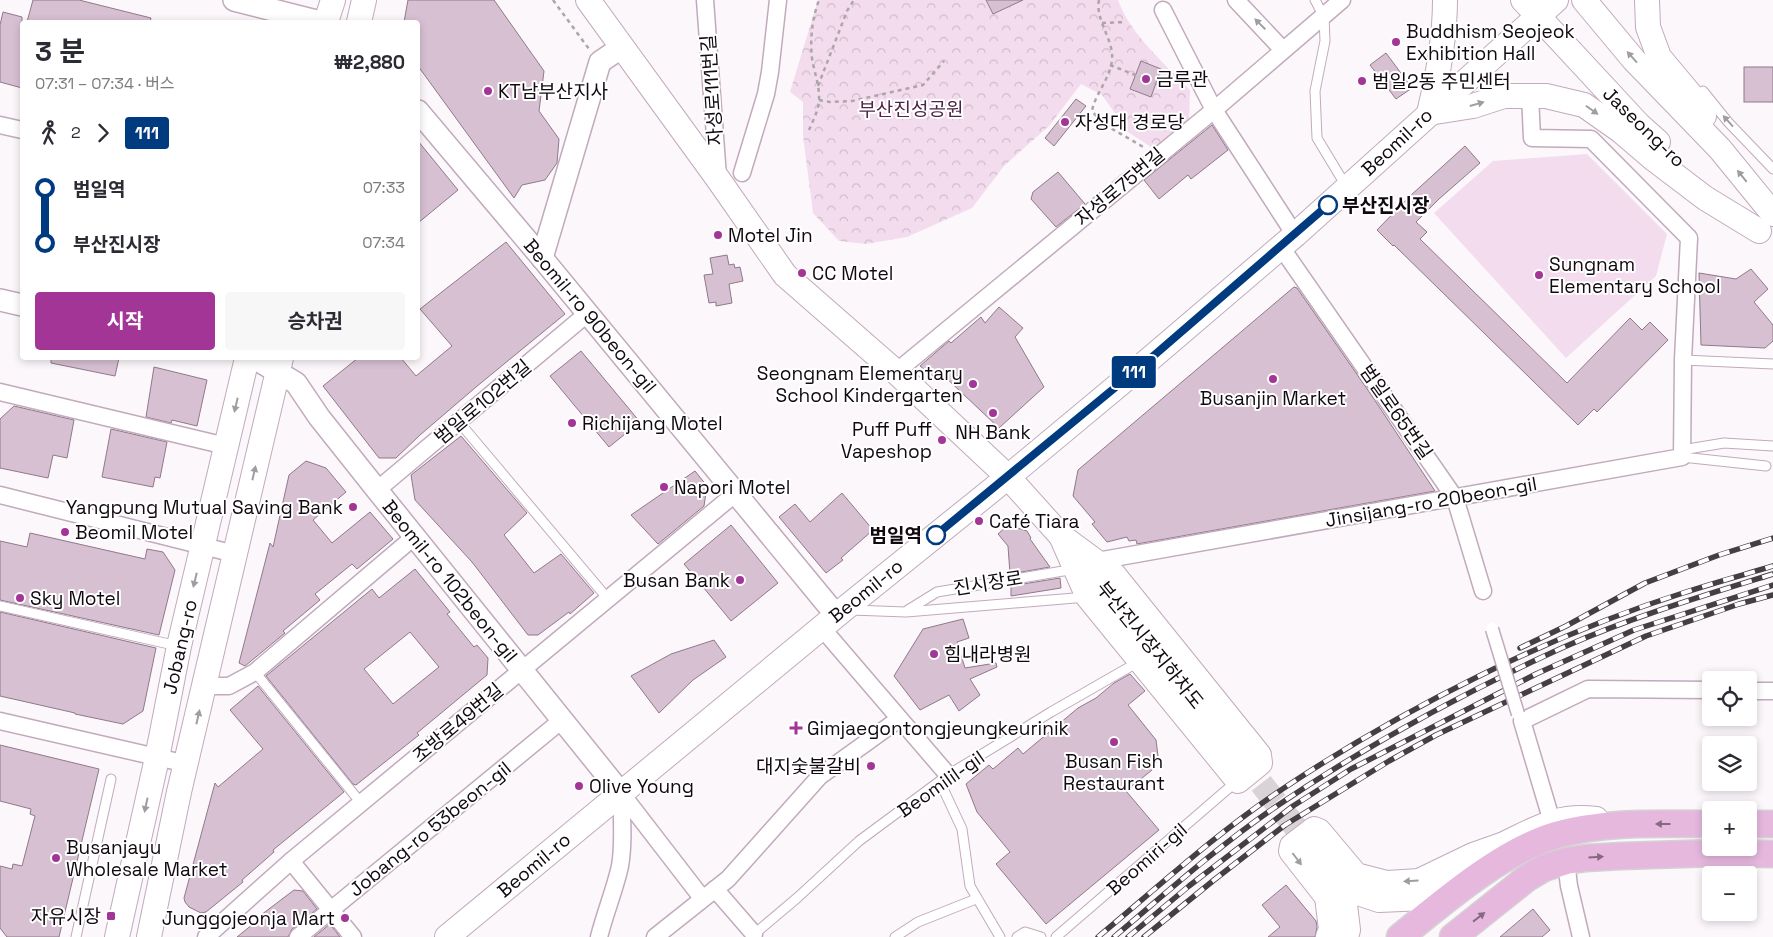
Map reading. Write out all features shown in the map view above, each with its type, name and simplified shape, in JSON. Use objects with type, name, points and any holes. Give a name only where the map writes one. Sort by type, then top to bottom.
[{"type":"main road","points":[[327,20],[333,0]]},
{"type":"main road","points":[[360,20],[364,0]]},
{"type":"main road","name":"부산진시장지하차도","points":[[588,0],[785,275],[896,372],[1008,477],[1061,536],[1238,754]]},
{"type":"main road","points":[[1445,0],[1439,70],[1429,113],[1473,106],[1504,96],[1546,96],[1584,105],[1621,131],[1705,198],[1768,230]]},
{"type":"main road","name":"Beomil-ro","points":[[447,937],[1151,358],[1288,241],[1429,113],[1530,9],[1556,0]]},
{"type":"main road","name":"Jaseong-ro","points":[[1584,0],[1634,60],[1720,149],[1768,230]]},
{"type":"main road","points":[[1647,0],[1648,27],[1659,57],[1700,106],[1720,149]]},
{"type":"main road","name":"Jaseong-ro","points":[[1530,9],[1639,125],[1768,230]]},
{"type":"main road","name":"Jobang-ro","points":[[118,937],[179,646],[247,360]]},
{"type":"main road","name":"Jobang-ro","points":[[149,937],[179,792],[279,364]]},
{"type":"main road","points":[[1061,536],[1086,565],[1114,575],[1259,755],[1260,763],[1238,781],[1088,597],[1086,565]]},
{"type":"main road","points":[[1328,937],[1331,929],[1327,897],[1291,851],[1292,846],[1314,829],[1319,831],[1356,875],[1387,883],[1419,881],[1473,854],[1554,828],[1627,824],[1702,824]]},
{"type":"main road","points":[[1757,824],[1773,824]]},
{"type":"main road","points":[[1400,937],[1455,893],[1554,828]]},
{"type":"main road","points":[[1343,888],[1379,900],[1425,898],[1462,870],[1504,844]]},
{"type":"main road","points":[[1314,851],[1343,888],[1348,930],[1346,937]]},
{"type":"main road","points":[[1453,937],[1528,878],[1544,868],[1566,861],[1632,855],[1773,854]]},
{"type":"street","points":[[234,0],[312,20]]},
{"type":"street","name":"자성로111번길","points":[[705,0],[718,179]]},
{"type":"street","points":[[742,174],[769,79],[774,52],[778,0]]},
{"type":"street","points":[[1236,0],[1283,50]]},
{"type":"street","name":"자성로75번길","points":[[896,372],[1214,110],[1342,0]]},
{"type":"street","points":[[1163,10],[1214,110],[1288,241]]},
{"type":"street","points":[[542,258],[600,62],[622,47]]},
{"type":"street","points":[[1530,95],[1532,138],[1591,139],[1689,238],[1683,360],[1682,453]]},
{"type":"street","name":"Beomil-ro 90beon-gil","points":[[420,113],[588,313],[736,494],[833,618]]},
{"type":"street","points":[[0,125],[20,130]]},
{"type":"street","name":"범일로65번길","points":[[1288,241],[1455,498],[1483,591]]},
{"type":"street","points":[[0,300],[20,305]]},
{"type":"street","name":"범일로102번길","points":[[377,490],[588,313]]},
{"type":"street","name":"Beomil-ro 102beon-gil","points":[[262,360],[279,364],[296,384],[319,417],[414,537],[621,793]]},
{"type":"street","points":[[0,392],[226,446]]},
{"type":"street","name":"Jinsijang-ro 20beon-gil","points":[[1086,565],[1455,498],[1682,453]]},
{"type":"street","name":"조방로49번길","points":[[206,937],[291,861],[736,494]]},
{"type":"street","points":[[0,495],[235,554]]},
{"type":"street","name":"Jobang-ro","points":[[205,686],[229,686],[255,672],[414,537]]},
{"type":"street","points":[[833,618],[899,719],[944,779]]},
{"type":"street","points":[[1492,629],[1518,714]]},
{"type":"street","points":[[1554,828],[1522,721],[1588,689],[1702,690]]},
{"type":"street","points":[[1757,691],[1773,691]]},
{"type":"street","points":[[656,937],[728,879],[820,776],[899,719]]},
{"type":"street","name":"Jobang-ro 53beon-gil","points":[[298,937],[562,720]]},
{"type":"street","points":[[0,721],[187,764]]},
{"type":"street","points":[[621,793],[708,894],[757,935]]},
{"type":"street","points":[[599,937],[604,915],[620,867],[622,837],[621,793]]},
{"type":"street","points":[[291,861],[353,937]]},
{"type":"street","points":[[1566,861],[1569,886],[1581,937]]},
{"type":"lane","points":[[1315,0],[1324,17]]},
{"type":"lane","name":"Beomil-ro","points":[[1324,17],[1325,41],[1315,91],[1318,138],[1347,188]]},
{"type":"lane","points":[[1648,27],[1667,49]]},
{"type":"lane","points":[[1698,85],[1728,122],[1773,169]]},
{"type":"lane","points":[[1683,360],[1773,364]]},
{"type":"lane","points":[[459,422],[608,599]]},
{"type":"lane","points":[[1682,453],[1724,444],[1773,446]]},
{"type":"lane","name":"Jinsijang-ro 20beon-gil","points":[[1682,453],[1766,466]]},
{"type":"lane","name":"진시장로","points":[[906,612],[938,592],[1086,565]]},
{"type":"lane","points":[[833,618],[1088,597]]},
{"type":"lane","points":[[0,606],[179,646]]},
{"type":"lane","name":"Beomilil-gil","points":[[757,935],[859,841],[944,779],[1052,712],[1140,661]]},
{"type":"lane","points":[[255,672],[361,803]]},
{"type":"lane","points":[[76,937],[111,779]]},
{"type":"lane","points":[[944,779],[962,829],[970,886],[1000,937]]},
{"type":"lane","name":"Beomiri-gil","points":[[1056,937],[1238,781]]},
{"type":"lane","points":[[895,937],[918,922],[976,899]]},
{"type":"lane","points":[[1017,937],[1025,932],[1041,937]]},
{"type":"path","points":[[553,0],[600,62]]},
{"type":"path","points":[[809,130],[819,100],[812,58],[812,17],[819,0]]},
{"type":"path","points":[[818,87],[847,11],[854,0]]},
{"type":"path","points":[[1100,0],[1098,5],[1102,23],[1110,44],[1110,64],[1092,111],[1102,123],[1157,156]]},
{"type":"path","points":[[1102,23],[1125,22]]},
{"type":"path","points":[[819,100],[830,102],[852,101],[924,85],[944,61]]},
{"type":"path","points":[[1110,64],[1165,87]]},
{"type":"path","points":[[1138,143],[1141,140]]},
{"type":"green space","name":"부산진성공원","points":[[818,0],[1118,0],[1139,37],[1190,90],[1189,121],[1154,149],[1128,132],[1102,95],[1081,84],[1049,126],[1004,166],[972,208],[907,237],[866,244],[839,241],[813,213],[803,136],[803,102],[790,92]]},
{"type":"green space","points":[[1587,154],[1667,234],[1656,276],[1566,358],[1434,213],[1493,161]]},
{"type":"building","points":[[33,0],[79,0],[151,18],[150,20],[28,20]]},
{"type":"building","name":"KT남부산지사","points":[[408,0],[494,0],[544,71],[539,111],[559,139],[557,163],[545,180],[522,185],[514,198],[420,69],[420,20],[404,20]]},
{"type":"building","points":[[986,0],[1023,0],[993,14]]},
{"type":"building","points":[[3,12],[22,17],[22,20],[20,20],[20,87],[0,82],[0,25]]},
{"type":"building","points":[[1386,53],[1412,88],[1396,99],[1370,65]]},
{"type":"building","name":"금루관","points":[[1141,61],[1161,69],[1151,97],[1130,89]]},
{"type":"building","points":[[1744,67],[1773,67],[1773,102],[1744,102]]},
{"type":"building","name":"자성대 경로당","points":[[1076,99],[1086,106],[1054,146],[1045,138]]},
{"type":"building","points":[[1212,125],[1228,150],[1191,179],[1188,175],[1159,199],[1144,180]]},
{"type":"building","points":[[420,143],[458,190],[420,221]]},
{"type":"building","points":[[1465,146],[1480,163],[1416,222],[1427,232],[1420,239],[1567,383],[1630,318],[1642,330],[1650,322],[1668,340],[1597,412],[1594,409],[1578,425],[1377,230],[1410,196]]},
{"type":"building","points":[[1058,172],[1085,204],[1056,227],[1031,199],[1033,192]]},
{"type":"building","points":[[506,242],[565,314],[476,387],[396,458],[379,458],[323,386],[356,360],[403,360],[416,376],[452,346],[420,309]]},
{"type":"building","points":[[727,255],[729,265],[734,264],[735,268],[740,267],[743,281],[729,284],[732,303],[716,306],[716,302],[709,303],[704,275],[713,274],[710,258]]},
{"type":"building","points":[[1751,269],[1768,289],[1754,302],[1773,325],[1773,341],[1765,348],[1701,345],[1699,273],[1736,279]]},
{"type":"building","name":"Busanjin Market","points":[[1294,287],[1297,288],[1372,396],[1435,491],[1137,544],[1136,540],[1129,541],[1127,537],[1107,542],[1092,524],[1095,522],[1073,496],[1078,470]]},
{"type":"building","points":[[999,307],[1023,328],[1015,337],[1044,387],[999,428],[943,375],[937,379],[920,366],[981,317],[985,323]]},
{"type":"building","points":[[581,351],[640,422],[609,447],[550,376]]},
{"type":"building","points":[[51,360],[119,360],[115,376],[51,363]]},
{"type":"building","points":[[154,367],[207,380],[197,426],[172,420],[171,423],[146,417]]},
{"type":"building","points":[[14,406],[74,420],[67,458],[53,455],[48,478],[0,468],[0,419]]},
{"type":"building","points":[[111,429],[167,442],[160,478],[155,477],[153,487],[102,477]]},
{"type":"building","points":[[461,436],[527,513],[504,535],[534,573],[561,554],[594,593],[570,614],[569,612],[538,635],[528,635],[472,562],[415,500],[411,475]]},
{"type":"building","points":[[306,461],[326,468],[346,492],[313,520],[332,543],[370,512],[393,539],[357,569],[352,564],[315,594],[320,600],[283,631],[285,633],[245,666],[239,663],[270,543],[273,547],[289,475]]},
{"type":"building","points":[[695,471],[707,486],[704,506],[658,544],[631,515]]},
{"type":"building","points":[[842,493],[873,530],[841,558],[843,560],[826,573],[779,517],[795,504],[810,522]]},
{"type":"building","points":[[731,525],[778,583],[731,621],[684,564]]},
{"type":"building","points":[[1008,525],[1027,531],[1030,539],[1050,567],[1010,574],[1008,546],[998,534]]},
{"type":"building","points":[[30,533],[145,559],[147,549],[163,552],[175,570],[159,635],[0,600],[0,541],[27,547]]},
{"type":"building","points":[[415,569],[450,612],[447,614],[474,647],[477,645],[488,658],[487,675],[417,733],[419,735],[356,785],[353,784],[266,676],[372,589],[379,598]],"holes":[[[410,632],[439,667],[393,704],[364,669]]]},
{"type":"building","points":[[1060,578],[1061,588],[1011,596],[1011,586]]},
{"type":"building","points":[[0,612],[156,648],[143,711],[123,724],[0,696]]},
{"type":"building","name":"힘내라병원","points":[[963,619],[969,638],[957,642],[965,668],[996,663],[997,667],[970,679],[980,695],[959,711],[949,695],[920,710],[894,676],[923,629]]},
{"type":"building","points":[[714,640],[726,657],[693,680],[659,713],[631,676],[671,654]]},
{"type":"building","points":[[1130,674],[1145,691],[1128,705],[1156,740],[1158,756],[1152,770],[1126,791],[1159,830],[1046,924],[996,864],[1010,852],[977,812],[966,784],[989,765],[993,769],[1018,748],[1023,754],[1078,708]]},
{"type":"building","points":[[258,686],[344,792],[273,850],[274,852],[242,880],[243,882],[206,912],[201,913],[189,907],[184,898],[215,783],[218,787],[263,749],[230,710]]},
{"type":"building","points":[[0,745],[99,769],[59,937],[7,937],[0,928],[0,866],[12,869],[13,864],[22,866],[35,816],[30,814],[31,809],[0,801]]},
{"type":"building","points":[[1286,885],[1316,921],[1315,937],[1268,937],[1280,927],[1262,905]]},
{"type":"building","points":[[294,890],[303,891],[317,909],[292,929],[288,937],[237,937],[258,920],[257,918]]},
{"type":"building","points":[[1533,909],[1550,930],[1542,937],[1500,937]]},
{"type":"building","points":[[330,924],[340,937],[314,937]]},
{"type":"tunnel","points":[[1239,755],[1314,851]]},
{"type":"railway","points":[[1520,648],[1566,626],[1645,583],[1719,555],[1773,538]]},
{"type":"railway","points":[[1098,937],[1236,822],[1284,788],[1377,730],[1477,677],[1580,630],[1683,593],[1773,566]]},
{"type":"railway","points":[[1114,937],[1230,840],[1271,810],[1341,764],[1414,722],[1489,683],[1590,636],[1667,608],[1773,574]]},
{"type":"railway","points":[[1128,937],[1189,886],[1293,806],[1351,769],[1536,674],[1634,630],[1773,585]]},
{"type":"railway","points":[[1144,937],[1285,825],[1389,761],[1436,735],[1646,636],[1739,604],[1773,595]]},
{"type":"bus line","name":"111","points":[[936,535],[1151,358],[1328,205]]},
{"type":"place","name":"Buddhism Seojeok Exhibition Hall","points":[[1396,42]]},
{"type":"place","name":"금루관","points":[[1146,79]]},
{"type":"place","name":"범일2동 주민센터","points":[[1362,81]]},
{"type":"place","name":"KT남부산지사","points":[[488,91]]},
{"type":"place","name":"자성대 경로당","points":[[1065,122]]},
{"type":"place","name":"부산진시장","points":[[1328,205]]},
{"type":"place","name":"Motel Jin","points":[[718,235]]},
{"type":"place","name":"CC Motel","points":[[802,273]]},
{"type":"place","name":"Sungnam Elementary School","points":[[1539,275]]},
{"type":"place","name":"Busanjin Market","points":[[1273,379]]},
{"type":"place","name":"Seongnam Elementary School Kindergarten","points":[[973,384]]},
{"type":"place","name":"NH Bank","points":[[993,413]]},
{"type":"place","name":"Richijang Motel","points":[[572,423]]},
{"type":"place","name":"Puff Puff Vapeshop","points":[[942,440]]},
{"type":"place","name":"Napori Motel","points":[[664,487]]},
{"type":"place","name":"Yangpung Mutual Saving Bank","points":[[353,507]]},
{"type":"place","name":"Café Tiara","points":[[979,521]]},
{"type":"place","name":"Beomil Motel","points":[[65,532]]},
{"type":"place","name":"범일역","points":[[936,535]]},
{"type":"place","name":"Busan Bank","points":[[740,580]]},
{"type":"place","name":"Sky Motel","points":[[20,598]]},
{"type":"place","name":"힘내라병원","points":[[934,654]]},
{"type":"place","name":"Gimjaegontongjeungkeurinik","points":[[796,728]]},
{"type":"place","name":"Busan Fish Restaurant","points":[[1114,742]]},
{"type":"place","name":"대지숯불갈비","points":[[871,766]]},
{"type":"place","name":"Olive Young","points":[[579,786]]},
{"type":"place","name":"Busanjayu Wholesale Market","points":[[56,858]]},
{"type":"place","name":"자유시장","points":[[111,916]]},
{"type":"place","name":"Junggojeonja Mart","points":[[345,918]]}]
